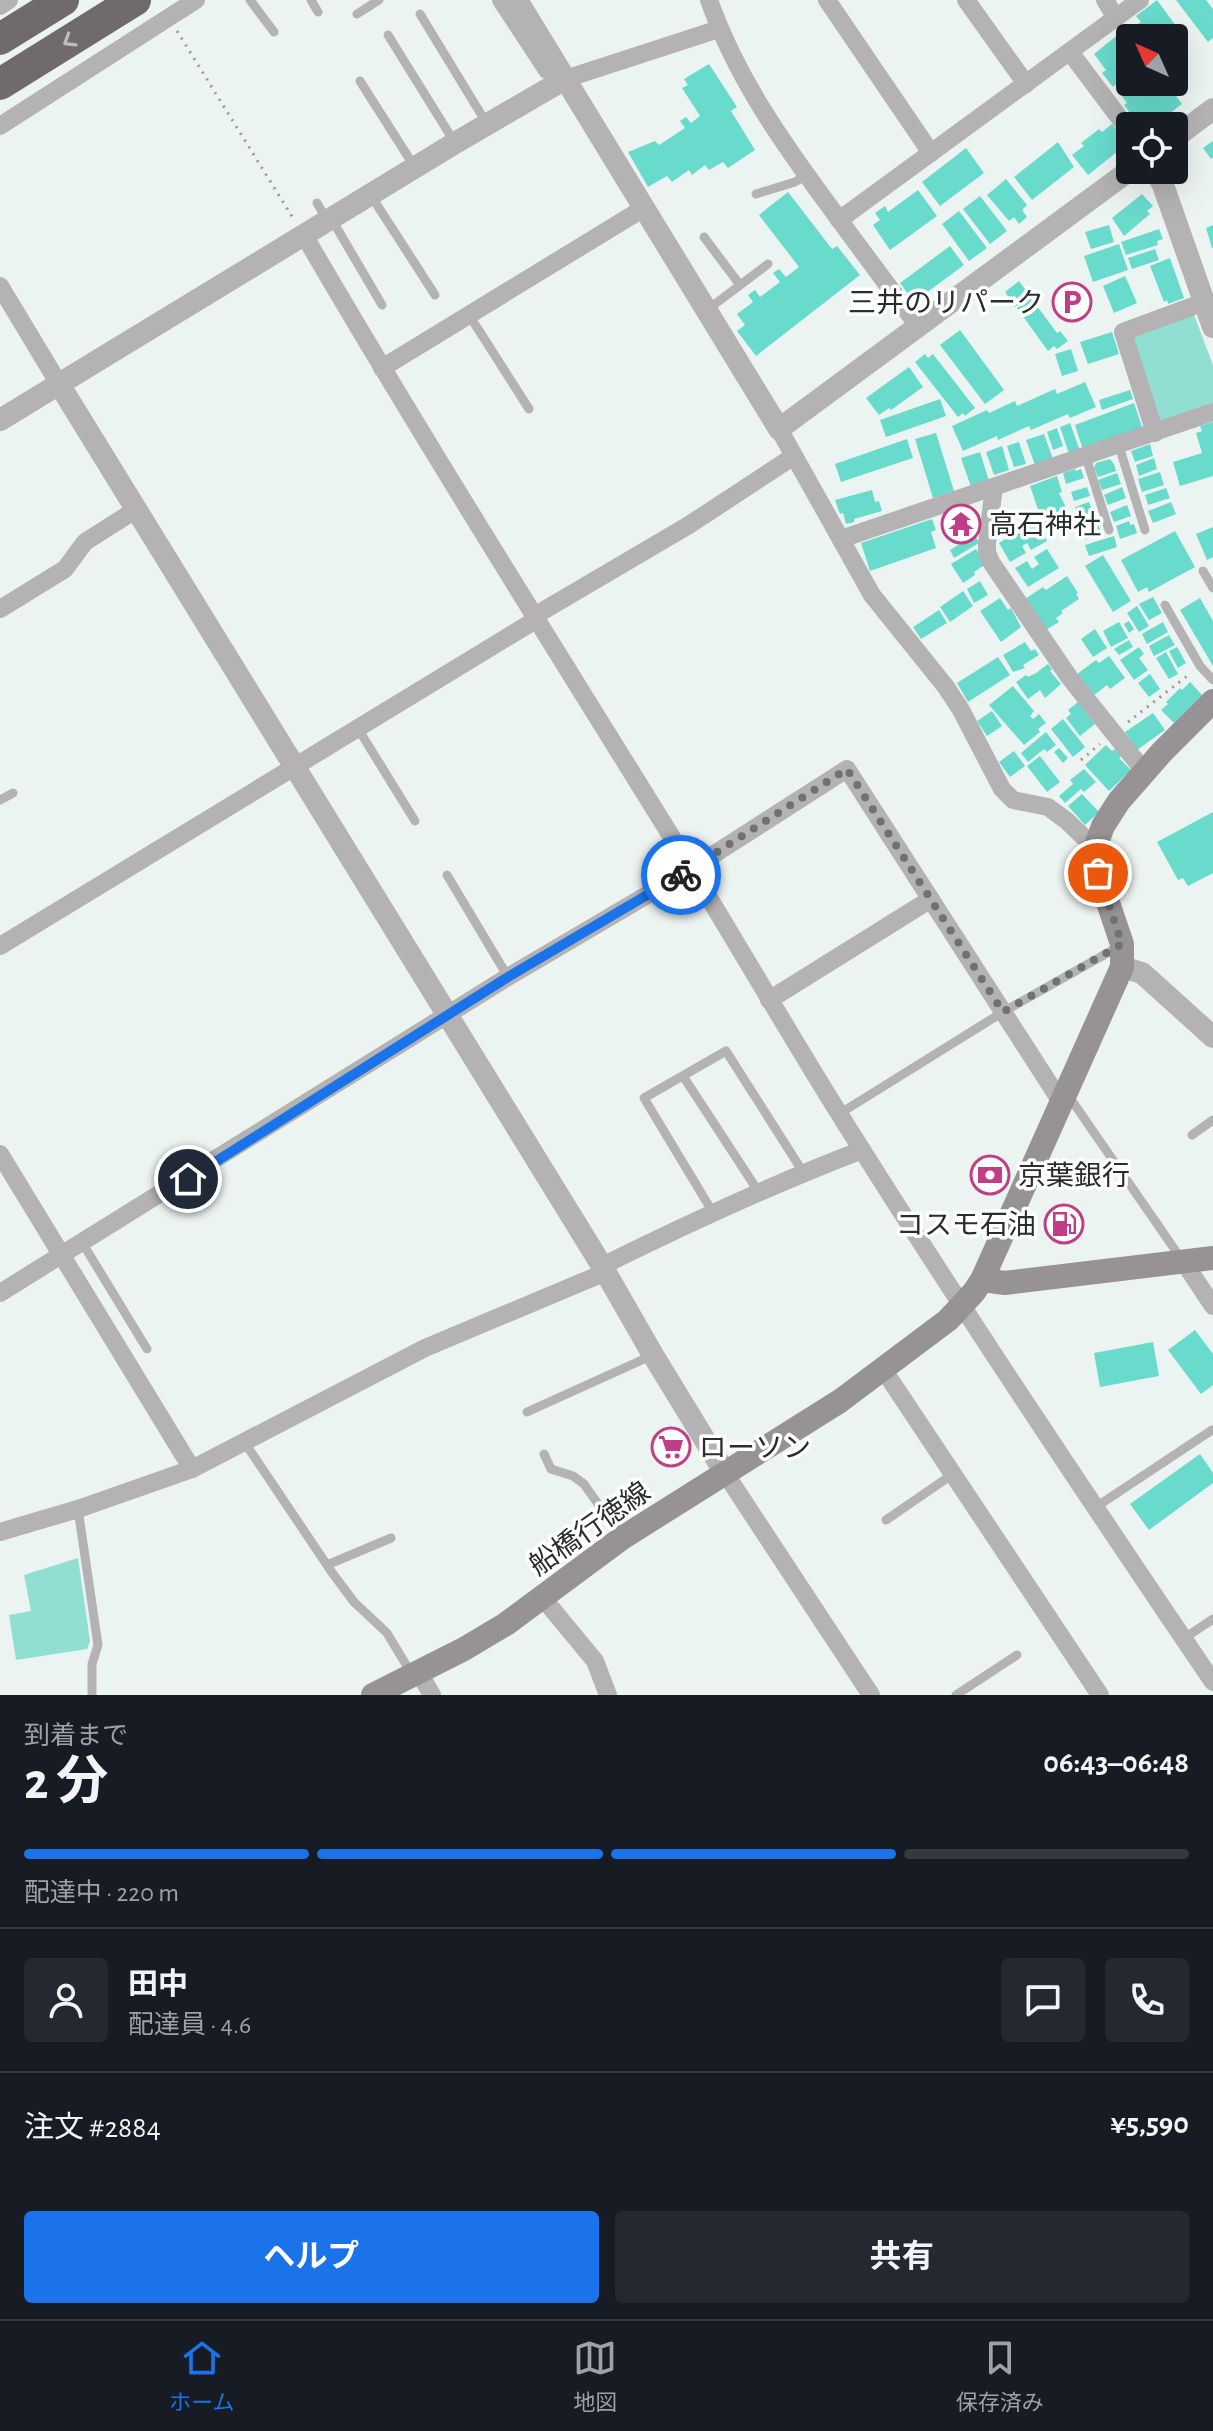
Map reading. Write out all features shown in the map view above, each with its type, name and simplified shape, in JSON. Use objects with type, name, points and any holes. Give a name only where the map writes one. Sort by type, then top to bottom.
[{"type":"highway","points":[[0,39],[63,0]]},
{"type":"highway","points":[[0,84],[135,0]]},
{"type":"main road","points":[[1122,956],[1098,873],[1095,848],[1103,826],[1119,801],[1213,701]]},
{"type":"main road","name":"船橋行徳線","points":[[373,1695],[506,1624],[622,1538],[840,1401],[948,1320],[982,1280],[1122,956]]},
{"type":"main road","points":[[982,1280],[1005,1283],[1213,1258]]},
{"type":"street","points":[[0,6],[9,0]]},
{"type":"street","points":[[0,126],[196,0]]},
{"type":"street","points":[[501,0],[547,70],[565,79]]},
{"type":"street","points":[[517,0],[779,429],[872,595],[946,687],[1002,789],[1013,800],[1048,807],[1095,848]]},
{"type":"street","points":[[709,0],[744,81],[779,138],[918,326]]},
{"type":"street","points":[[827,0],[931,153]]},
{"type":"street","points":[[966,0],[1026,84]]},
{"type":"street","points":[[1105,0],[1116,18]]},
{"type":"street","points":[[839,220],[1140,0]]},
{"type":"street","points":[[0,420],[325,214],[370,194],[565,79],[719,29]]},
{"type":"street","points":[[1070,52],[1116,113]]},
{"type":"street","points":[[1188,128],[1213,109]]},
{"type":"street","points":[[779,429],[1116,180]]},
{"type":"street","points":[[1162,184],[1213,327]]},
{"type":"street","points":[[382,368],[644,208]]},
{"type":"street","points":[[301,231],[839,1114],[1213,1682]]},
{"type":"street","points":[[0,286],[604,1269],[725,1473],[871,1695]]},
{"type":"street","points":[[1155,433],[1123,332],[1204,302]]},
{"type":"street","points":[[841,539],[1213,412]]},
{"type":"street","points":[[0,945],[535,619],[541,612],[689,525],[794,456]]},
{"type":"street","points":[[994,487],[987,543],[991,562],[1069,677],[1144,771]]},
{"type":"street","points":[[0,609],[65,569],[85,542],[137,509]]},
{"type":"street","points":[[0,1293],[508,977],[691,869],[847,769],[1003,1012],[1063,1097]]},
{"type":"street","points":[[769,1000],[931,899]]},
{"type":"street","points":[[1122,956],[1213,1037]]},
{"type":"street","points":[[0,1532],[78,1509],[192,1469],[425,1348],[604,1269],[712,1211],[862,1150]]},
{"type":"street","points":[[0,1154],[192,1469]]},
{"type":"street","points":[[1183,1261],[1213,1306]]},
{"type":"street","points":[[883,1369],[1093,1693]]},
{"type":"street","points":[[542,1597],[595,1661],[608,1695]]},
{"type":"street","points":[[415,1673],[432,1695]]},
{"type":"lane","points":[[250,0],[274,32]]},
{"type":"lane","points":[[311,0],[318,12]]},
{"type":"lane","points":[[357,14],[379,0]]},
{"type":"lane","points":[[420,14],[487,124]]},
{"type":"lane","points":[[388,35],[455,143]]},
{"type":"lane","points":[[360,81],[415,167]]},
{"type":"lane","points":[[756,194],[795,182],[806,175]]},
{"type":"lane","points":[[370,194],[435,295]]},
{"type":"lane","points":[[325,214],[382,305]]},
{"type":"lane","points":[[704,237],[740,285]]},
{"type":"lane","points":[[707,310],[768,264]]},
{"type":"lane","points":[[469,315],[529,409]]},
{"type":"lane","points":[[1119,446],[1145,530]]},
{"type":"lane","points":[[1086,457],[1109,530]]},
{"type":"lane","points":[[1203,571],[1213,588]]},
{"type":"lane","points":[[1165,605],[1200,666],[1213,680]]},
{"type":"lane","points":[[357,727],[415,821]]},
{"type":"lane","points":[[0,800],[13,793]]},
{"type":"lane","points":[[447,875],[508,977]]},
{"type":"lane","points":[[839,1114],[1003,1012],[1122,956]]},
{"type":"lane","points":[[712,1211],[644,1098],[726,1051],[803,1172]]},
{"type":"lane","points":[[683,1076],[758,1191]]},
{"type":"lane","points":[[1063,1097],[1183,1261]]},
{"type":"lane","points":[[1192,1135],[1213,1120]]},
{"type":"lane","points":[[83,1244],[147,1349]]},
{"type":"lane","points":[[527,1412],[653,1355]]},
{"type":"lane","points":[[1096,1507],[1212,1430]]},
{"type":"lane","points":[[245,1443],[354,1602],[387,1633],[415,1673]]},
{"type":"lane","points":[[544,1454],[551,1469],[573,1476],[584,1484],[622,1538]]},
{"type":"lane","points":[[886,1520],[953,1474]]},
{"type":"lane","points":[[78,1509],[98,1645],[92,1664],[92,1695]]},
{"type":"lane","points":[[327,1565],[391,1538]]},
{"type":"lane","points":[[1183,1639],[1213,1619]]},
{"type":"lane","points":[[956,1695],[1017,1655]]},
{"type":"path","points":[[169,17],[301,231]]},
{"type":"path","points":[[1081,760],[1200,666]]},
{"type":"shaded area","points":[[1193,312],[1213,365],[1213,408],[1159,422],[1131,340],[1134,333]]},
{"type":"shaded area","points":[[78,1558],[90,1641],[87,1649],[16,1660],[9,1615],[31,1611],[24,1575]]},
{"type":"building","points":[[1157,0],[1175,24],[1138,24],[1141,22],[1136,16]]},
{"type":"building","points":[[1176,0],[1206,0],[1213,9],[1213,38],[1208,42]]},
{"type":"building","points":[[1116,36],[1116,84],[1113,87],[1102,73],[1106,70],[1094,54]]},
{"type":"building","points":[[709,64],[737,107],[731,111],[755,150],[728,168],[723,162],[709,170],[705,165],[692,175],[689,170],[672,182],[667,176],[648,187],[628,152],[655,141],[659,145],[685,128],[680,121],[686,117],[691,123],[700,116],[682,88],[688,85],[684,79]]},
{"type":"building","points":[[1122,96],[1176,96],[1182,104],[1171,112],[1129,112],[1124,105],[1127,103]]},
{"type":"building","points":[[1112,124],[1116,129],[1116,153],[1088,175],[1072,155],[1084,146],[1081,143],[1099,129],[1102,132]]},
{"type":"building","points":[[1213,141],[1213,157],[1211,159],[1203,148]]},
{"type":"building","points":[[1058,142],[1074,167],[1032,200],[1014,177]]},
{"type":"building","points":[[966,148],[984,173],[940,206],[922,182]]},
{"type":"building","points":[[1006,179],[1027,205],[1022,210],[1027,217],[1019,224],[1014,217],[1009,221],[987,195]]},
{"type":"building","points":[[918,190],[937,216],[890,250],[873,225],[880,220],[875,213],[885,206],[888,212]]},
{"type":"building","points":[[788,192],[832,249],[837,246],[860,275],[756,356],[737,331],[745,325],[737,314],[753,302],[748,295],[755,290],[760,297],[780,282],[773,273],[779,269],[786,277],[799,267],[759,215]]},
{"type":"building","points":[[1142,194],[1153,206],[1147,211],[1150,214],[1124,236],[1112,218]]},
{"type":"building","points":[[980,196],[1007,231],[990,244],[963,209]]},
{"type":"building","points":[[959,211],[987,248],[969,261],[942,224]]},
{"type":"building","points":[[1109,225],[1114,242],[1091,249],[1085,232]]},
{"type":"building","points":[[1213,225],[1213,248],[1212,248],[1206,228]]},
{"type":"building","points":[[1159,229],[1163,239],[1157,241],[1158,245],[1126,255],[1121,242]]},
{"type":"building","points":[[1119,244],[1128,270],[1093,282],[1084,256]]},
{"type":"building","points":[[950,246],[964,265],[914,302],[900,283]]},
{"type":"building","points":[[1155,249],[1159,260],[1132,269],[1128,258]]},
{"type":"building","points":[[1170,258],[1184,298],[1168,304],[1167,300],[1164,302],[1150,266]]},
{"type":"building","points":[[1125,276],[1137,303],[1114,313],[1103,286]]},
{"type":"building","points":[[1019,281],[1030,296],[1015,307],[1005,292]]},
{"type":"building","points":[[1031,298],[1057,333],[1060,331],[1068,341],[1057,349],[1054,346],[1048,351],[1017,308]]},
{"type":"building","points":[[960,330],[1004,390],[985,404],[940,345]]},
{"type":"building","points":[[1112,332],[1119,354],[1088,364],[1080,342]]},
{"type":"building","points":[[1071,349],[1078,371],[1062,376],[1055,354]]},
{"type":"building","points":[[925,354],[928,358],[933,354],[975,408],[965,416],[963,413],[958,417],[915,362]]},
{"type":"building","points":[[909,367],[923,387],[879,415],[866,398]]},
{"type":"building","points":[[1085,382],[1096,407],[1070,418],[1068,414],[1031,430],[1029,426],[998,440],[997,436],[963,451],[952,426],[987,410],[989,413],[1015,401],[1017,406],[1055,389],[1057,394]]},
{"type":"building","points":[[1130,390],[1133,399],[1102,410],[1099,400]]},
{"type":"building","points":[[940,399],[946,416],[886,437],[880,420]]},
{"type":"building","points":[[1134,403],[1143,430],[1083,450],[1075,425]]},
{"type":"building","points":[[1213,422],[1213,476],[1180,486],[1173,462],[1202,453],[1196,433],[1202,431],[1200,426]]},
{"type":"building","points":[[1070,423],[1080,451],[1069,454],[1060,427]]},
{"type":"building","points":[[1057,428],[1063,446],[1053,450],[1047,432]]},
{"type":"building","points":[[936,433],[954,491],[933,498],[915,439]]},
{"type":"building","points":[[1044,434],[1053,459],[1035,465],[1026,440]]},
{"type":"building","points":[[907,439],[913,458],[841,482],[835,464]]},
{"type":"building","points":[[1019,442],[1026,464],[1014,467],[1007,446]]},
{"type":"building","points":[[1150,444],[1153,456],[1135,462],[1131,451]]},
{"type":"building","points":[[1002,446],[1009,470],[994,475],[986,452]]},
{"type":"building","points":[[980,452],[989,481],[971,487],[961,458]]},
{"type":"building","points":[[1154,458],[1157,469],[1139,476],[1136,465]]},
{"type":"building","points":[[1110,459],[1116,471],[1098,477],[1094,468],[1096,463]]},
{"type":"building","points":[[1081,469],[1084,478],[1066,484],[1063,473]]},
{"type":"building","points":[[1160,472],[1164,485],[1142,492],[1138,479]]},
{"type":"building","points":[[1117,473],[1121,484],[1102,490],[1098,480]]},
{"type":"building","points":[[1057,476],[1062,492],[1059,493],[1071,518],[1046,526],[1030,486]]},
{"type":"building","points":[[1087,487],[1090,496],[1074,501],[1071,492]]},
{"type":"building","points":[[1122,487],[1126,498],[1108,505],[1104,495]]},
{"type":"building","points":[[1166,488],[1170,498],[1148,505],[1145,495]]},
{"type":"building","points":[[872,490],[875,502],[879,501],[882,511],[846,524],[835,500]]},
{"type":"building","points":[[1089,502],[1095,518],[1080,523],[1075,507]]},
{"type":"building","points":[[1171,502],[1176,514],[1153,523],[1148,511]]},
{"type":"building","points":[[1127,505],[1131,516],[1114,522],[1110,512]]},
{"type":"building","name":"高石神社","points":[[961,513],[963,517],[970,514],[974,525],[970,527],[971,530],[956,536],[955,532],[945,536],[941,526],[951,523],[949,517]]},
{"type":"building","points":[[932,519],[936,530],[931,532],[936,548],[870,571],[861,543]]},
{"type":"building","points":[[1035,521],[1047,541],[1031,550],[1027,543],[1022,546],[1026,553],[1010,562],[999,543]]},
{"type":"building","points":[[1097,521],[1102,534],[1085,540],[1081,526]]},
{"type":"building","points":[[1129,521],[1130,525],[1134,524],[1137,533],[1120,539],[1116,526]]},
{"type":"building","points":[[1213,527],[1213,557],[1207,560],[1196,534]]},
{"type":"building","points":[[1175,531],[1195,567],[1149,592],[1147,587],[1138,592],[1121,560]]},
{"type":"building","points":[[975,535],[979,543],[954,558],[950,550]]},
{"type":"building","points":[[1114,536],[1117,547],[1089,556],[1085,545]]},
{"type":"building","points":[[976,549],[986,564],[963,583],[951,564]]},
{"type":"building","points":[[1047,549],[1059,568],[1028,587],[1015,568],[1027,561],[1032,569],[1039,564],[1034,557]]},
{"type":"building","points":[[1103,555],[1131,601],[1113,612],[1085,566]]},
{"type":"building","points":[[1067,576],[1079,599],[1061,611],[1063,613],[1056,618],[1059,622],[1046,630],[1025,599]]},
{"type":"building","points":[[980,581],[988,595],[974,603],[967,589]]},
{"type":"building","points":[[963,591],[973,606],[950,622],[940,607]]},
{"type":"building","points":[[1153,597],[1162,613],[1149,620],[1139,604]]},
{"type":"building","points":[[1000,598],[1008,610],[1011,608],[1021,627],[1001,642],[980,611]]},
{"type":"building","points":[[1200,598],[1213,621],[1213,666],[1180,610]]},
{"type":"building","points":[[1137,606],[1149,626],[1139,632],[1127,613]]},
{"type":"building","points":[[939,610],[947,623],[921,639],[913,627]]},
{"type":"building","points":[[1129,621],[1134,629],[1129,633],[1124,624]]},
{"type":"building","points":[[1119,622],[1128,638],[1111,647],[1103,631]]},
{"type":"building","points":[[1163,622],[1168,632],[1147,644],[1142,634]]},
{"type":"building","points":[[1095,629],[1107,648],[1093,657],[1081,639]]},
{"type":"building","points":[[1169,635],[1175,645],[1154,656],[1149,646]]},
{"type":"building","points":[[1129,640],[1133,647],[1119,655],[1114,649]]},
{"type":"building","points":[[1025,642],[1031,651],[1035,649],[1039,655],[1023,665],[1025,668],[1013,672],[1003,655]]},
{"type":"building","points":[[1139,647],[1144,654],[1139,658],[1148,670],[1134,680],[1120,660]]},
{"type":"building","points":[[1177,647],[1186,663],[1178,668],[1169,651]]},
{"type":"building","points":[[1166,652],[1178,674],[1169,679],[1156,658]]},
{"type":"building","points":[[1109,656],[1125,678],[1110,689],[1107,685],[1093,696],[1077,674],[1096,660],[1099,663]]},
{"type":"building","points":[[998,657],[1010,675],[968,702],[957,683]]},
{"type":"building","points":[[1048,664],[1061,684],[1045,698],[1040,690],[1028,699],[1016,682]]},
{"type":"building","points":[[1150,674],[1160,689],[1149,697],[1138,683]]},
{"type":"building","points":[[1190,682],[1202,695],[1174,723],[1161,710],[1180,688],[1182,690]]},
{"type":"building","points":[[1013,686],[1034,711],[1030,716],[1033,719],[1039,714],[1046,723],[1024,745],[989,705]]},
{"type":"building","points":[[1078,702],[1095,724],[1080,736],[1066,718],[1071,714],[1068,710]]},
{"type":"building","points":[[992,711],[1002,726],[987,736],[977,721]]},
{"type":"building","points":[[1153,713],[1165,730],[1137,750],[1125,732]]},
{"type":"building","points":[[1063,719],[1085,747],[1073,757],[1051,729]]},
{"type":"building","points":[[1046,732],[1056,745],[1047,752],[1044,749],[1028,762],[1021,753]]},
{"type":"building","points":[[1106,745],[1122,756],[1119,758],[1131,770],[1109,791],[1085,765]]},
{"type":"building","points":[[1059,748],[1068,758],[1063,763],[1054,752]]},
{"type":"building","points":[[1014,751],[1025,766],[1010,777],[999,762]]},
{"type":"building","points":[[1040,756],[1060,782],[1047,792],[1027,766]]},
{"type":"building","points":[[1084,769],[1096,782],[1084,792],[1081,789],[1065,803],[1059,796],[1073,784],[1070,780]]},
{"type":"building","points":[[1082,794],[1099,812],[1085,825],[1068,806]]},
{"type":"building","points":[[1213,812],[1213,873],[1188,886],[1183,878],[1178,880],[1157,842]]},
{"type":"building","points":[[1195,1330],[1213,1354],[1213,1385],[1201,1394],[1168,1350]]},
{"type":"building","points":[[1153,1342],[1159,1376],[1100,1387],[1094,1353]]},
{"type":"building","points":[[1200,1454],[1213,1473],[1213,1483],[1149,1530],[1130,1504]]},
{"type":"way so far","points":[[681,875],[847,769],[1003,1012],[1122,944],[1098,873]]},
{"type":"place","name":"三井のリパーク","points":[[1072,302]]},
{"type":"place","name":"高石神社","points":[[961,524]]},
{"type":"place","name":"京葉銀行","points":[[990,1175]]},
{"type":"place","name":"コスモ石油","points":[[1064,1224]]},
{"type":"place","name":"ローソン","points":[[671,1447]]},
{"type":"route","points":[[188,1179],[508,977],[681,875]]}]
